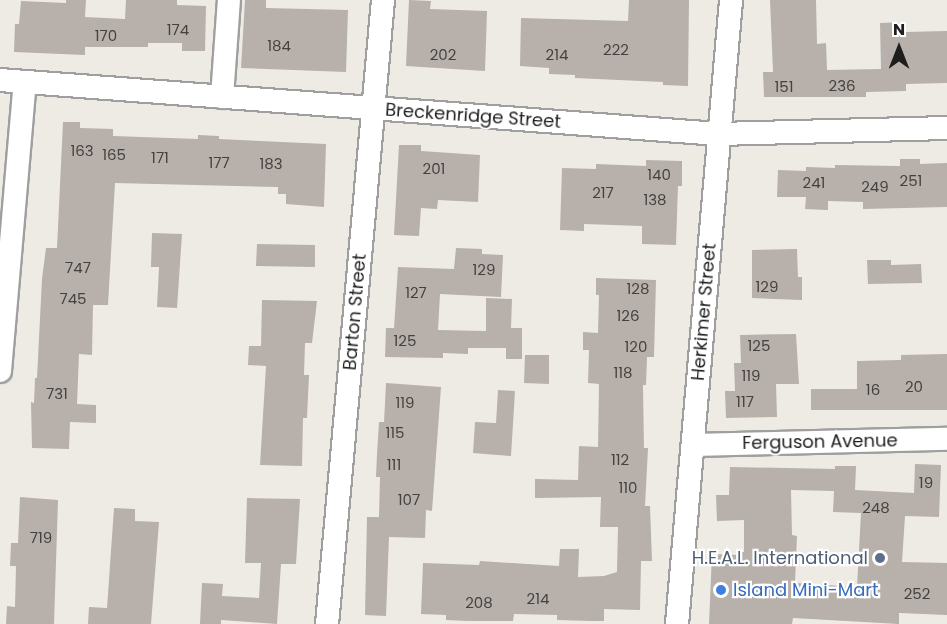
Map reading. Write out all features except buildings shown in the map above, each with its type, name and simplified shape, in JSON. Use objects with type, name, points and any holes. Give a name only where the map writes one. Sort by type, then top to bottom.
[{"type":"street","points":[[222,97],[229,0]]},
{"type":"street","name":"Barton Street","points":[[327,624],[383,0]]},
{"type":"street","name":"Herkimer Street","points":[[677,624],[731,0]]},
{"type":"street","name":"Breckenridge Street","points":[[0,80],[718,135],[947,128]]},
{"type":"street","points":[[0,371],[25,82]]},
{"type":"street","name":"Ferguson Avenue","points":[[694,445],[947,440]]},
{"type":"place","name":"H.E.A.L. International","points":[[880,558]]},
{"type":"place","name":"Island Mini-Mart","points":[[721,590]]}]
